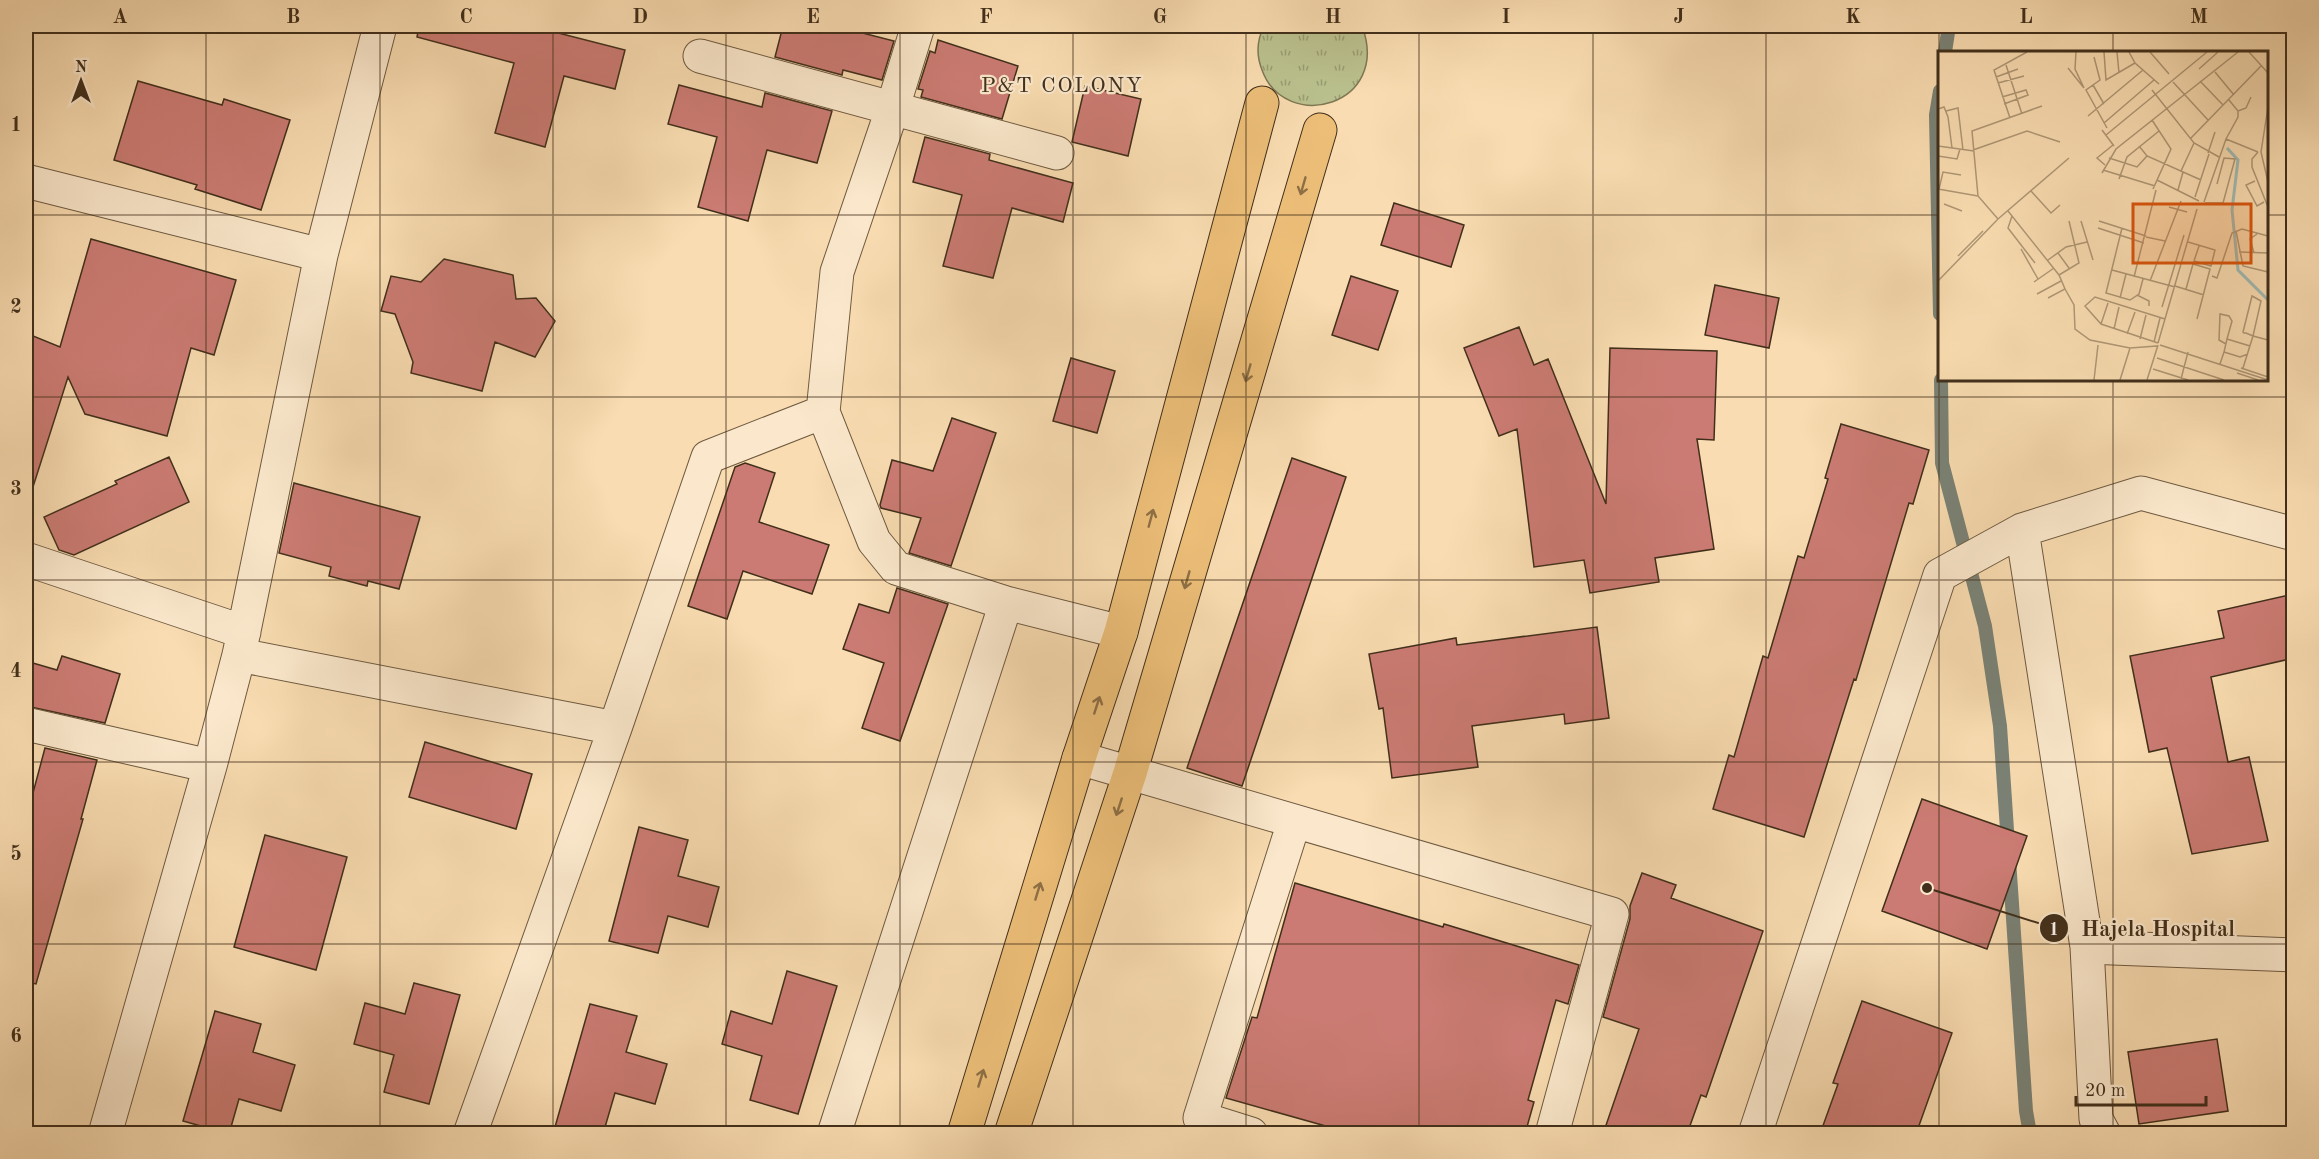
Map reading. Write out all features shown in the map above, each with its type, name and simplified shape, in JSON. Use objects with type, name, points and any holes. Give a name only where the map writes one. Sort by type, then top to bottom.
[{"type":"main road","points":[[963,1134],[1079,758],[1121,632],[1262,103]]},
{"type":"main road","points":[[1011,1134],[1130,773],[1320,130]]},
{"type":"street","points":[[105,1134],[210,766],[241,644],[321,255],[380,26]]},
{"type":"street","points":[[918,26],[837,272],[823,412],[874,541],[896,568],[1006,603],[1121,632]]},
{"type":"street","points":[[700,56],[1057,153]]},
{"type":"street","points":[[26,181],[321,255]]},
{"type":"street","points":[[470,1134],[615,728],[708,457],[823,412]]},
{"type":"street","points":[[1755,1134],[1940,575],[2022,530],[2141,493],[2294,534]]},
{"type":"street","points":[[2022,530],[2087,947],[2096,1119],[2104,1134]]},
{"type":"street","points":[[26,559],[241,644],[615,728]]},
{"type":"street","points":[[834,1134],[1006,603]]},
{"type":"street","points":[[26,724],[210,766]]},
{"type":"street","points":[[1079,758],[1612,914],[1552,1134]]},
{"type":"street","points":[[1251,1134],[1200,1118],[1294,822]]},
{"type":"street","points":[[2087,947],[2294,955]]},
{"type":"green space","points":[[1264,26],[1362,26],[1367,53],[1362,76],[1350,92],[1332,102],[1312,105],[1292,101],[1274,90],[1262,70],[1258,48]]},
{"type":"building","points":[[419,26],[531,26],[625,50],[615,89],[564,76],[545,147],[495,133],[514,63],[417,37]]},
{"type":"building","points":[[783,26],[835,26],[894,41],[882,80],[843,70],[842,75],[775,57]]},
{"type":"building","points":[[938,40],[1018,66],[1002,119],[921,97],[923,90],[918,89],[930,51],[935,53]]},
{"type":"building","points":[[138,81],[222,105],[224,99],[290,120],[261,210],[195,189],[197,185],[114,160]]},
{"type":"building","points":[[679,85],[762,107],[765,93],[832,111],[817,163],[767,150],[748,221],[698,207],[717,137],[668,124]]},
{"type":"building","points":[[1085,86],[1141,99],[1128,156],[1072,142]]},
{"type":"building","points":[[925,137],[990,154],[989,160],[1073,183],[1063,222],[1012,208],[993,278],[943,266],[962,195],[913,182]]},
{"type":"building","points":[[1394,203],[1464,225],[1451,267],[1381,245]]},
{"type":"building","points":[[91,239],[236,280],[214,355],[191,348],[167,436],[85,414],[68,377],[33,487],[26,486],[26,333],[60,347]]},
{"type":"building","points":[[444,259],[513,275],[516,299],[536,298],[555,321],[535,357],[495,342],[482,391],[411,373],[413,362],[395,314],[381,311],[391,276],[421,282]]},
{"type":"building","points":[[1351,276],[1398,291],[1378,350],[1332,335]]},
{"type":"building","points":[[1715,285],[1779,298],[1769,348],[1705,335]]},
{"type":"building","points":[[1519,327],[1534,365],[1548,359],[1606,504],[1610,348],[1717,351],[1714,440],[1697,439],[1714,549],[1655,558],[1659,582],[1590,593],[1584,560],[1534,567],[1517,429],[1499,436],[1464,348]]},
{"type":"building","points":[[1071,358],[1115,371],[1097,433],[1053,421]]},
{"type":"building","points":[[952,418],[996,433],[951,566],[909,553],[921,518],[881,508],[880,505],[892,460],[933,471]]},
{"type":"building","points":[[1841,424],[1929,450],[1913,504],[1909,503],[1856,680],[1854,679],[1804,837],[1713,809],[1729,755],[1734,757],[1763,656],[1768,658],[1798,556],[1804,558],[1828,479],[1825,478]]},
{"type":"building","points":[[169,457],[189,502],[74,555],[59,550],[44,517],[117,484],[115,481]]},
{"type":"building","points":[[1292,458],[1346,477],[1242,786],[1187,768]]},
{"type":"building","points":[[745,463],[775,473],[759,522],[829,545],[812,594],[743,571],[727,619],[688,606],[735,467]]},
{"type":"building","points":[[294,483],[420,517],[399,589],[368,581],[367,586],[329,576],[331,567],[279,553]]},
{"type":"building","points":[[897,588],[948,604],[900,741],[862,728],[884,663],[843,649],[859,604],[889,613]]},
{"type":"building","points":[[2294,594],[2294,658],[2211,677],[2228,762],[2249,757],[2268,841],[2192,854],[2167,748],[2149,752],[2130,656],[2224,638],[2218,611]]},
{"type":"building","points":[[1597,627],[1609,718],[1565,724],[1564,714],[1472,726],[1478,767],[1392,778],[1383,708],[1379,709],[1369,654],[1456,638],[1457,645]]},
{"type":"building","points":[[62,656],[120,674],[105,723],[26,706],[26,661],[57,670]]},
{"type":"building","points":[[425,742],[532,774],[516,829],[409,797]]},
{"type":"building","points":[[45,748],[97,760],[81,819],[83,819],[36,984],[26,982],[26,819]]},
{"type":"building","points":[[1922,799],[2027,836],[1987,949],[1882,911]]},
{"type":"building","points":[[639,827],[688,840],[678,876],[719,887],[708,927],[668,916],[658,953],[609,941]]},
{"type":"building","points":[[265,835],[347,857],[316,970],[234,947]]},
{"type":"building","points":[[1642,873],[1676,885],[1671,898],[1763,931],[1706,1097],[1701,1095],[1687,1134],[1603,1134],[1639,1029],[1603,1017],[1630,919],[1630,906]]},
{"type":"building","points":[[1295,883],[1443,927],[1444,924],[1579,965],[1568,1004],[1556,1000],[1528,1100],[1534,1102],[1525,1134],[1354,1134],[1226,1098],[1252,1017],[1257,1018]]},
{"type":"building","points":[[787,971],[837,986],[798,1114],[750,1100],[762,1056],[722,1044],[731,1011],[772,1024]]},
{"type":"building","points":[[414,983],[460,995],[429,1104],[384,1092],[394,1055],[354,1044],[365,1003],[405,1014]]},
{"type":"building","points":[[1862,1001],[1952,1033],[1916,1134],[1820,1134],[1838,1084],[1833,1083]]},
{"type":"building","points":[[590,1004],[637,1016],[626,1052],[667,1064],[655,1104],[615,1093],[603,1134],[553,1134]]},
{"type":"building","points":[[215,1011],[261,1024],[253,1052],[295,1065],[281,1111],[239,1099],[229,1134],[183,1121]]},
{"type":"building","points":[[2217,1039],[2228,1111],[2139,1124],[2128,1052]]},
{"type":"waterway","points":[[1945,51],[1949,26]]},
{"type":"waterway","points":[[1938,103],[1936,115],[1938,214]]},
{"type":"waterway","points":[[1941,381],[1942,463],[1985,626],[2000,726],[2026,1111],[2030,1134]]},
{"type":"place","name":"Hajela Hospital","points":[[1927,888]]},
{"type":"district","name":"P&T COLONY","points":[[1062,86]]}]
